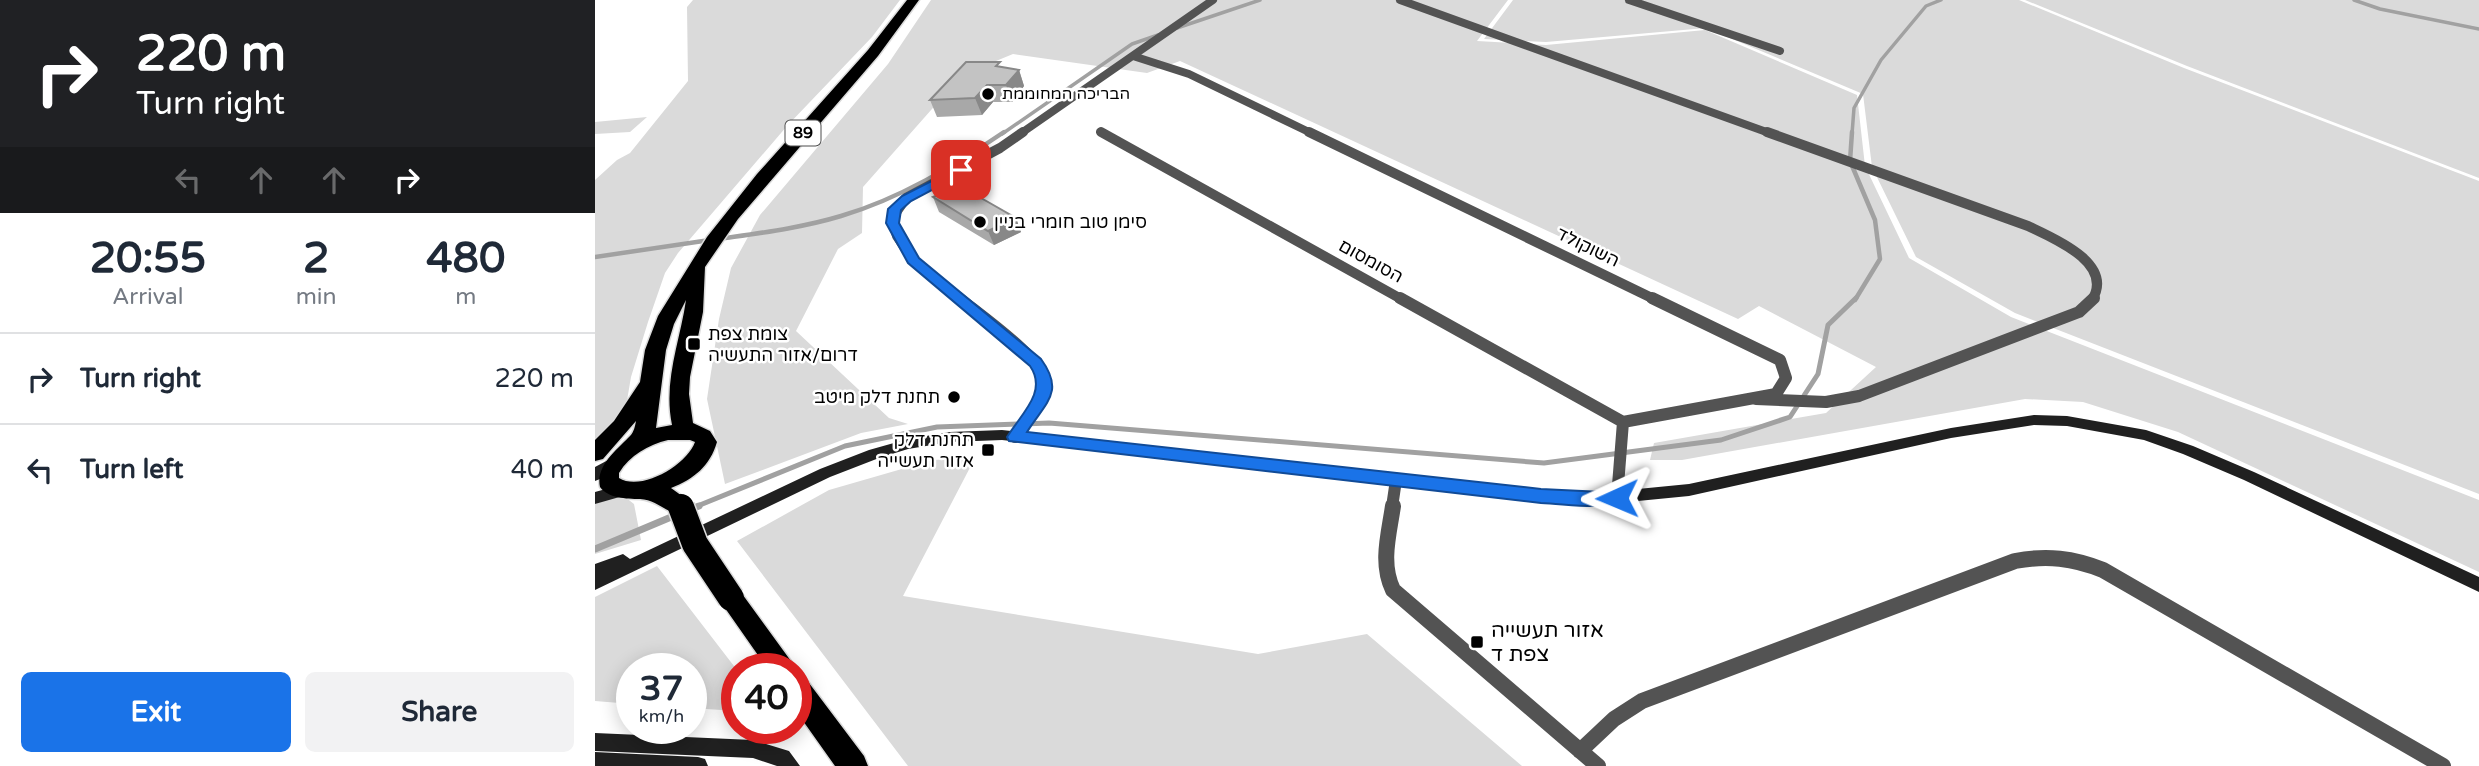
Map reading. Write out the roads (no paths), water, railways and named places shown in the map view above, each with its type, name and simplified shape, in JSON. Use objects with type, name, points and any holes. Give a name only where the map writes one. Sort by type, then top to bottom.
[{"type":"highway","name":"89","points":[[635,444],[642,438],[647,426],[650,381],[669,311],[713,240],[742,202],[878,48],[913,0]]},
{"type":"highway","name":"89","points":[[697,269],[696,298],[678,382],[679,414],[684,426],[702,436],[706,442],[698,460],[687,470],[681,489],[681,507],[695,544],[771,653]]},
{"type":"highway","points":[[650,381],[601,464],[607,473],[608,481],[614,487],[658,491],[681,507]]},
{"type":"highway","name":"89","points":[[601,464],[635,444],[666,432],[694,432]]},
{"type":"highway","points":[[633,489],[657,485],[687,470]]},
{"type":"highway","points":[[812,710],[853,766]]},
{"type":"street","points":[[1015,437],[1044,393],[1044,374],[1036,362],[913,260],[892,223],[895,209],[906,198],[1000,148],[1213,0]]},
{"type":"street","points":[[1400,0],[2028,226],[2070,247],[2093,270],[2098,283],[2094,298],[2079,312],[1859,396],[1826,402],[1756,399]]},
{"type":"street","points":[[1629,0],[1780,51]]},
{"type":"street","name":"השוקולד","points":[[1133,56],[1196,77],[1780,360],[1786,370],[1785,387],[1776,394],[1623,422]]},
{"type":"street","name":"הסומסום","points":[[1101,132],[1623,422]]},
{"type":"street","points":[[595,583],[825,473],[908,444],[950,438],[1015,437],[1541,496],[1597,499],[1689,490],[1995,425],[2034,420],[2067,421],[2146,435],[2187,450],[2321,509],[2479,585]]},
{"type":"street","points":[[1617,498],[1623,422]]},
{"type":"street","points":[[1396,480],[1385,563],[1386,576],[1393,590],[1598,766]]},
{"type":"street","points":[[595,498],[633,489]]},
{"type":"street","points":[[595,571],[674,543]]},
{"type":"street","points":[[1580,751],[1614,719],[1642,701],[2015,561],[2039,555],[2079,560],[2103,570],[2443,766]]},
{"type":"street","points":[[595,742],[754,750],[782,757],[790,766]]},
{"type":"street","points":[[595,761],[698,766]]},
{"type":"waterway","points":[[1177,28],[1260,0]]},
{"type":"waterway","points":[[1852,134],[1854,108],[1881,60],[1926,6],[1941,0]]},
{"type":"waterway","points":[[2354,0],[2380,9],[2479,29]]},
{"type":"waterway","points":[[1002,134],[1132,44],[1158,35]]},
{"type":"waterway","points":[[719,239],[811,224],[863,209],[925,180],[1004,132]]},
{"type":"waterway","points":[[1852,132],[1850,161],[1875,220],[1880,259],[1855,300]]},
{"type":"waterway","points":[[595,257],[710,240]]},
{"type":"waterway","points":[[695,507],[845,446],[937,427],[1049,423],[1544,463],[1721,440],[1790,417],[1818,374],[1828,325],[1856,298]]},
{"type":"waterway","points":[[691,509],[699,506]]},
{"type":"waterway","points":[[595,549],[676,515]]},
{"type":"place","name":"הבריכה המחוממת","points":[[988,94]]},
{"type":"place","name":"סימן טוב חומרי בניין","points":[[980,222]]},
{"type":"place","name":"צומת צפת דרום/אזור התעשיה","points":[[694,344]]},
{"type":"place","name":"תחנת דלק מיטב","points":[[954,397]]},
{"type":"place","name":"תחנת דלק אזור תעשייה","points":[[988,450]]},
{"type":"place","name":"אזור תעשייה צפת ד","points":[[1477,642]]}]
